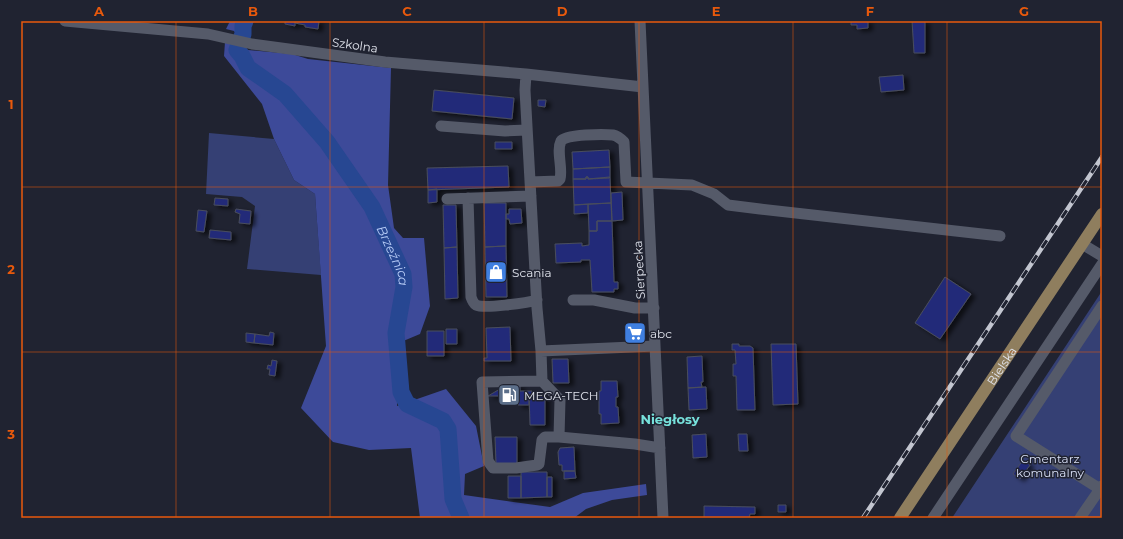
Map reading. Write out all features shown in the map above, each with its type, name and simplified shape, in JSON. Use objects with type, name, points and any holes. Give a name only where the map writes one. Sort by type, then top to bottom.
[{"type":"main road","name":"Bielska","points":[[900,518],[1102,214]]},
{"type":"street","name":"Szkolna","points":[[65,21],[208,34],[252,44],[385,62],[526,74],[643,87]]},
{"type":"street","name":"Sierpecka","points":[[640,21],[663,518]]},
{"type":"street","points":[[526,74],[525,90],[527,130],[542,381],[560,400],[559,437]]},
{"type":"street","points":[[441,126],[505,132],[527,130]]},
{"type":"street","points":[[530,182],[558,181],[560,179],[561,141],[565,137],[613,135],[620,138],[624,142],[626,182],[692,185],[714,194],[728,205],[1000,236]]},
{"type":"street","points":[[447,198],[531,196]]},
{"type":"street","points":[[468,198],[472,301],[475,305],[485,307],[537,300]]},
{"type":"street","points":[[1082,244],[1102,256]]},
{"type":"street","points":[[933,518],[1102,264]]},
{"type":"street","points":[[573,300],[594,300],[630,307],[654,308]]},
{"type":"street","points":[[1080,518],[1101,487],[1016,436],[1102,306]]},
{"type":"street","points":[[541,351],[655,346]]},
{"type":"street","points":[[542,381],[482,382],[488,461],[492,468],[516,468],[539,464],[542,440],[545,437],[635,444],[660,448]]},
{"type":"green space","points":[[209,133],[274,139],[294,180],[315,194],[321,275],[247,269],[255,206],[242,197],[206,194]]},
{"type":"green space","name":"Cmentarz komunalny","points":[[1102,291],[1102,518],[952,518]]},
{"type":"shaded area","points":[[230,21],[240,21],[239,34],[237,35],[234,31],[226,29]]},
{"type":"shaded area","points":[[225,42],[238,44],[248,50],[292,54],[308,59],[391,68],[388,185],[394,228],[403,238],[424,238],[430,306],[420,334],[389,347],[397,367],[397,406],[446,389],[476,426],[484,466],[465,474],[464,495],[550,507],[583,493],[646,484],[647,495],[612,500],[586,509],[574,518],[420,518],[411,448],[369,450],[333,442],[301,408],[326,346],[315,194],[294,180],[274,139],[262,104],[224,56]]},
{"type":"building","points":[[285,21],[295,21],[295,26],[285,24]]},
{"type":"building","points":[[295,21],[319,21],[318,29],[305,27],[305,25],[295,23]]},
{"type":"building","points":[[851,21],[868,21],[868,28],[857,29],[857,25],[851,25]]},
{"type":"building","points":[[912,21],[925,21],[925,53],[914,53]]},
{"type":"building","points":[[903,75],[904,90],[881,92],[879,77]]},
{"type":"building","points":[[434,90],[514,98],[512,119],[432,111]]},
{"type":"building","points":[[538,100],[546,100],[545,107],[538,106]]},
{"type":"building","points":[[495,142],[512,142],[512,149],[495,149]]},
{"type":"building","points":[[609,150],[610,167],[573,169],[572,152]]},
{"type":"building","points":[[508,166],[509,187],[428,190],[427,168]]},
{"type":"building","points":[[610,167],[609,178],[588,179],[588,177],[586,177],[586,179],[573,179],[573,169]]},
{"type":"building","points":[[586,177],[588,177],[588,179],[610,177],[611,203],[574,205],[573,179],[586,179]]},
{"type":"building","points":[[437,189],[437,202],[428,203],[428,190]]},
{"type":"building","points":[[622,192],[623,220],[612,221],[611,193]]},
{"type":"building","points":[[215,198],[228,199],[228,206],[214,205]]},
{"type":"building","points":[[484,203],[506,203],[506,246],[485,247]]},
{"type":"building","points":[[611,203],[612,221],[597,221],[597,231],[589,231],[588,204]]},
{"type":"building","points":[[588,204],[588,213],[574,214],[574,205]]},
{"type":"building","points":[[443,205],[456,205],[457,247],[444,248]]},
{"type":"building","points":[[236,209],[251,211],[250,224],[239,223],[240,214],[235,212]]},
{"type":"building","points":[[509,209],[521,209],[522,223],[510,224],[509,219],[506,219],[506,214],[509,214]]},
{"type":"building","points":[[198,210],[207,211],[204,232],[196,231]]},
{"type":"building","points":[[597,221],[612,221],[614,282],[618,282],[618,289],[614,289],[614,292],[592,292],[590,260],[581,260],[581,262],[556,263],[555,244],[582,243],[582,246],[589,245],[589,231],[597,231]]},
{"type":"building","points":[[210,230],[231,232],[231,240],[209,238]]},
{"type":"building","name":"Scania","points":[[506,246],[507,297],[486,297],[485,247]]},
{"type":"building","points":[[457,247],[458,298],[445,299],[444,248]]},
{"type":"building","points":[[945,277],[971,294],[940,339],[915,323]]},
{"type":"building","points":[[510,327],[511,361],[484,361],[484,358],[487,358],[486,328]]},
{"type":"building","points":[[632,327],[638,327],[639,339],[632,340]]},
{"type":"building","points":[[446,329],[457,329],[457,344],[446,344]]},
{"type":"building","points":[[427,331],[444,331],[444,356],[427,356]]},
{"type":"building","points":[[270,332],[274,333],[273,345],[254,343],[255,334],[269,336]]},
{"type":"building","points":[[246,333],[255,334],[254,343],[246,342]]},
{"type":"building","points":[[732,344],[739,344],[739,346],[750,346],[753,348],[755,410],[737,410],[736,376],[733,376],[733,364],[736,364],[735,350],[732,350]]},
{"type":"building","points":[[771,344],[796,344],[798,404],[773,405]]},
{"type":"building","points":[[702,356],[702,387],[688,388],[687,357]]},
{"type":"building","points":[[552,359],[568,359],[569,383],[553,383]]},
{"type":"building","points":[[272,360],[277,361],[275,376],[269,375],[270,369],[267,369],[268,365],[271,366]]},
{"type":"building","points":[[601,381],[617,381],[618,397],[616,397],[616,407],[618,407],[619,423],[601,424],[601,414],[599,414],[599,391],[601,391]]},
{"type":"building","name":"MEGA-TECH","points":[[505,386],[520,386],[520,391],[532,391],[532,395],[529,395],[529,405],[518,405],[518,396],[488,396]]},
{"type":"building","points":[[706,387],[707,409],[689,410],[688,388]]},
{"type":"building","points":[[529,395],[545,395],[545,425],[530,425]]},
{"type":"building","points":[[706,434],[707,457],[693,458],[692,435]]},
{"type":"building","points":[[738,434],[747,434],[748,451],[739,451]]},
{"type":"building","points":[[495,437],[517,437],[517,464],[496,464]]},
{"type":"building","points":[[574,447],[575,471],[562,471],[562,465],[559,465],[558,452],[560,448]]},
{"type":"building","points":[[1023,460],[1030,465],[1020,479],[1013,474]]},
{"type":"building","points":[[564,471],[575,471],[576,478],[564,479]]},
{"type":"building","points":[[521,472],[547,472],[547,497],[521,498]]},
{"type":"building","points":[[508,476],[521,476],[521,498],[508,498]]},
{"type":"building","points":[[547,477],[552,477],[552,497],[547,497]]},
{"type":"building","points":[[778,505],[786,505],[786,512],[778,512]]},
{"type":"building","points":[[704,506],[755,507],[755,514],[750,514],[749,518],[704,518]]},
{"type":"waterway","name":"Brzeźnica","points":[[245,21],[243,26],[243,34],[237,50],[248,68],[285,94],[327,142],[372,207],[403,274],[404,287],[396,333],[401,392],[407,404],[443,421],[448,429],[453,499],[461,518]]},
{"type":"railway","points":[[863,518],[1102,157]]},
{"type":"place","name":"Scania","points":[[496,272]]},
{"type":"place","name":"abc","points":[[635,333]]},
{"type":"place","name":"MEGA-TECH","points":[[509,395]]},
{"type":"district","name":"Niegłosy","points":[[670,419]]}]
